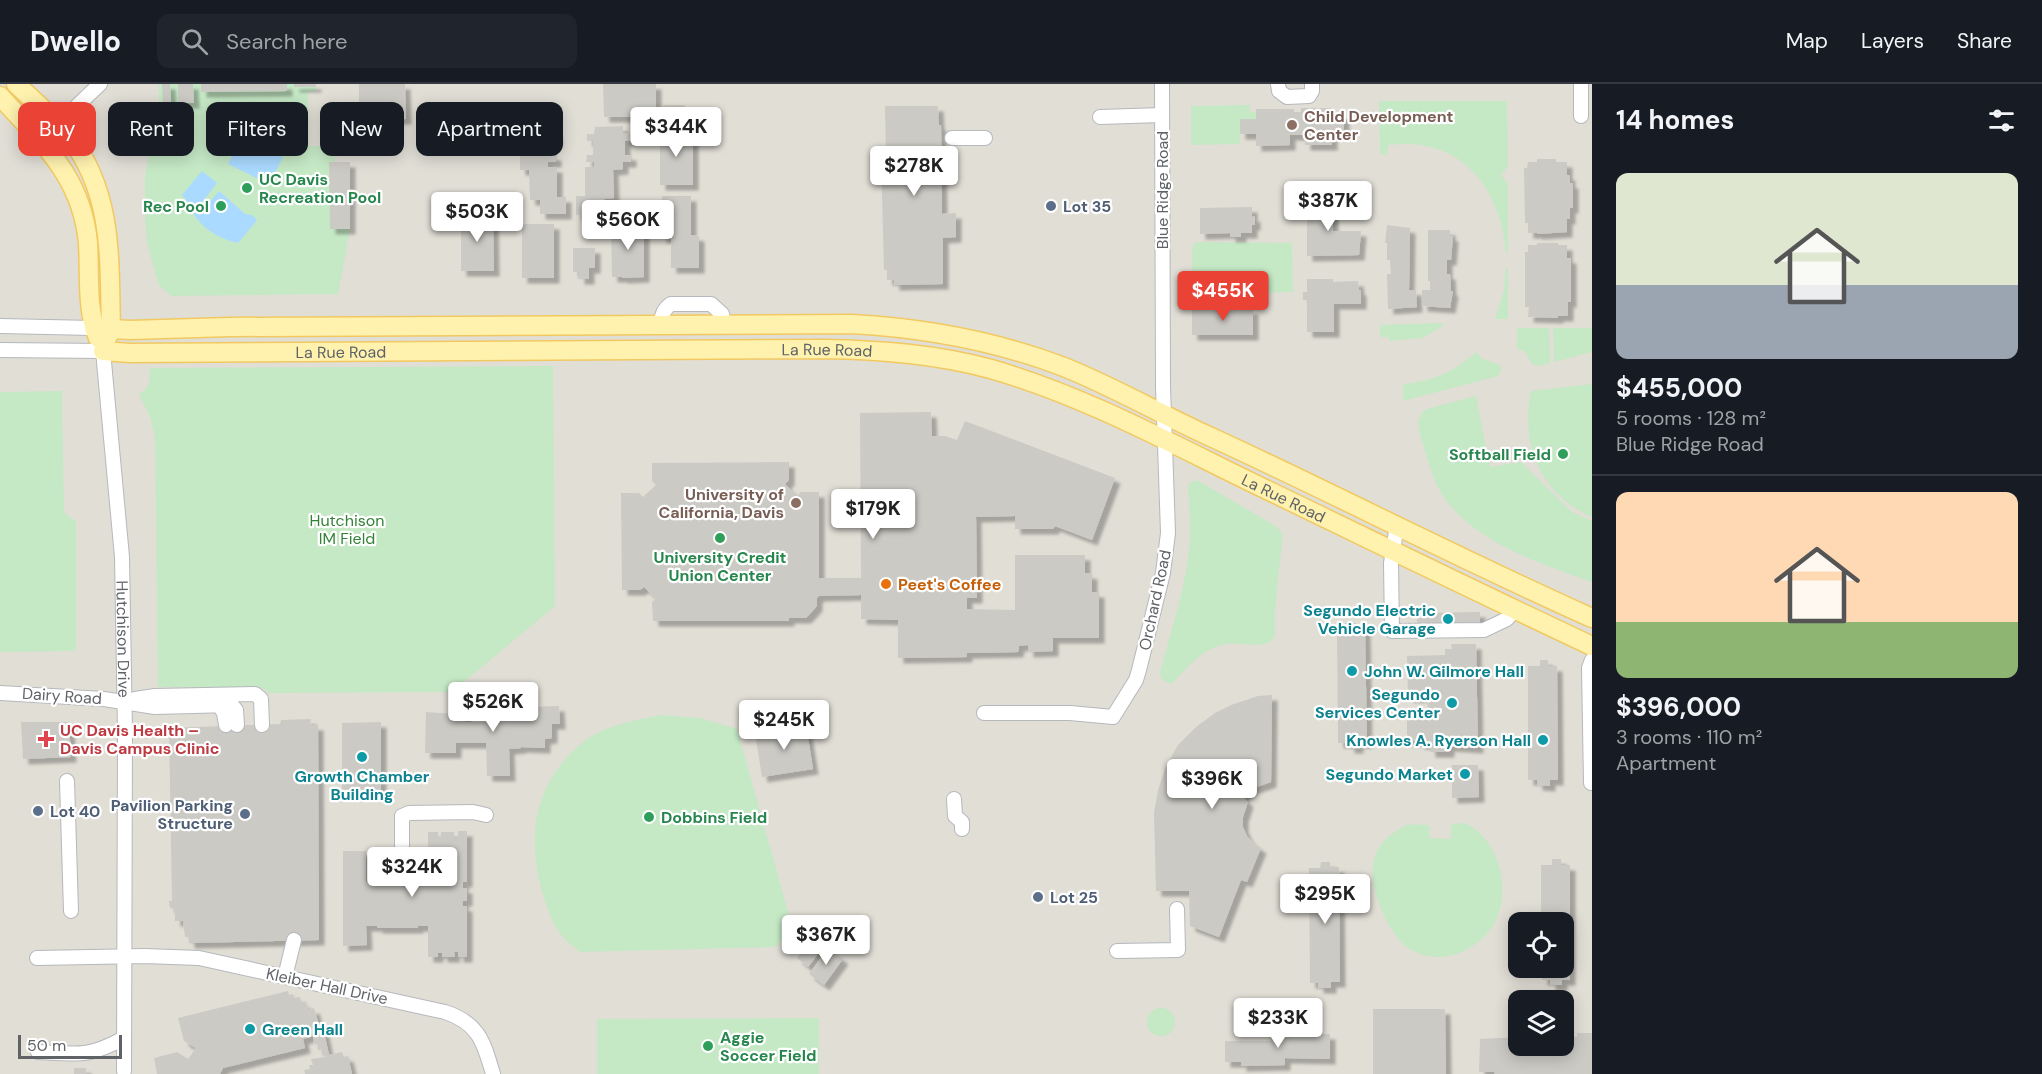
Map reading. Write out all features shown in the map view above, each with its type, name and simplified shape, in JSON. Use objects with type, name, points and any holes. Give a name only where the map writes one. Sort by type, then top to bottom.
[{"type":"main road","name":"Hutchison Drive","points":[[16,84],[35,102]]},
{"type":"main road","name":"Hutchison Drive","points":[[0,96],[63,167],[76,195],[87,240],[90,306],[102,328]]},
{"type":"main road","name":"Hutchison Drive","points":[[82,156],[99,194],[106,219],[103,351]]},
{"type":"main road","name":"La Rue Road","points":[[102,328],[852,324],[882,326],[974,340],[1018,351],[1065,368],[1312,484],[1510,582],[1592,618]]},
{"type":"main road","name":"La Rue Road","points":[[103,351],[130,353],[870,350],[935,357],[999,372],[1065,394],[1166,440],[1592,646]]},
{"type":"main road","points":[[1561,632],[1572,650],[1592,660]]},
{"type":"street","points":[[81,102],[100,84]]},
{"type":"street","name":"Blue Ridge Road","points":[[1162,84],[1163,387],[1166,440]]},
{"type":"street","points":[[1278,84],[1279,91],[1287,97],[1309,96],[1312,84]]},
{"type":"street","points":[[1581,84],[1581,116]]},
{"type":"street","points":[[1100,117],[1162,115]]},
{"type":"street","points":[[952,138],[985,138]]},
{"type":"street","name":"La Rue Road","points":[[0,326],[102,328]]},
{"type":"street","name":"La Rue Road","points":[[0,350],[103,351]]},
{"type":"street","name":"Hutchison Drive","points":[[103,351],[122,557],[124,1071]]},
{"type":"street","name":"Orchard Road","points":[[984,713],[1070,713],[1113,717],[1136,680],[1166,557],[1168,533],[1166,440]]},
{"type":"street","points":[[1396,525],[1390,582],[1392,631],[1484,630],[1507,619],[1515,609]]},
{"type":"street","points":[[1591,783],[1589,668],[1592,660]]},
{"type":"street","name":"Dairy Road","points":[[0,693],[124,701]]},
{"type":"street","points":[[124,701],[155,696],[255,694],[261,699],[262,725]]},
{"type":"street","points":[[124,701],[155,706],[232,705],[235,708],[231,725]]},
{"type":"street","points":[[67,781],[71,911]]},
{"type":"street","points":[[954,799],[954,816],[962,822],[962,829]]},
{"type":"street","points":[[402,876],[402,816],[409,813],[472,812],[486,815]]},
{"type":"street","points":[[1117,951],[1178,950],[1177,909]]},
{"type":"street","points":[[285,977],[294,940]]},
{"type":"street","name":"Kleiber Hall Drive","points":[[37,958],[125,956],[199,958],[454,1015],[467,1022],[477,1032],[485,1045],[493,1074]]},
{"type":"street","points":[[38,1052],[90,1053],[124,1038]]},
{"type":"shaded area","name":"University of California, Davis","points":[[0,84],[1592,84],[1592,1074],[0,1074]]},
{"type":"green space","name":"UC Davis Recreation Pool","points":[[159,84],[316,84],[316,91],[308,92],[309,146],[320,146],[320,156],[334,156],[335,162],[350,162],[350,229],[338,294],[171,296],[158,284],[147,243],[145,176],[148,156],[194,156],[194,102],[158,102]]},
{"type":"green space","points":[[1379,101],[1507,101],[1508,166],[1501,175],[1508,184],[1508,253],[1506,253],[1504,235],[1493,201],[1473,171],[1459,160],[1443,151],[1416,144],[1388,145],[1387,155],[1380,154]]},
{"type":"green space","points":[[1250,105],[1250,112],[1256,112],[1256,119],[1240,119],[1240,144],[1191,145],[1191,106]]},
{"type":"green space","points":[[1196,242],[1292,243],[1293,292],[1197,295],[1192,286],[1192,247]]},
{"type":"green space","points":[[1506,268],[1508,268],[1508,319],[1495,319],[1504,290]]},
{"type":"green space","points":[[1441,323],[1444,325],[1423,338],[1389,341],[1389,337],[1380,337],[1380,325]]},
{"type":"green space","points":[[1517,328],[1549,328],[1550,363],[1539,366],[1532,364],[1525,352],[1517,348]]},
{"type":"green space","points":[[1553,328],[1592,328],[1592,352],[1554,362]]},
{"type":"green space","points":[[1476,352],[1483,359],[1500,365],[1501,370],[1498,376],[1403,401],[1403,384],[1442,375],[1459,366]]},
{"type":"green space","name":"Hutchison IM Field","points":[[553,366],[555,606],[452,692],[269,693],[262,688],[158,687],[155,437],[150,417],[139,394],[149,383],[149,368]]},
{"type":"green space","name":"Softball Field","points":[[1592,384],[1592,517],[1559,495],[1547,481],[1538,466],[1532,448],[1528,411],[1531,391]]},
{"type":"green space","points":[[62,391],[64,512],[76,522],[76,651],[0,652],[0,392]]},
{"type":"green space","points":[[1476,396],[1490,467],[1521,462],[1572,512],[1592,521],[1592,582],[1512,551],[1475,529],[1446,500],[1427,458],[1418,422],[1422,412],[1427,409]]},
{"type":"green space","points":[[1197,480],[1277,527],[1283,535],[1276,597],[1275,633],[1269,643],[1227,644],[1211,649],[1196,659],[1172,684],[1162,680],[1160,673],[1187,565],[1190,533],[1188,484]]},
{"type":"green space","name":"Dobbins Field","points":[[660,715],[700,718],[737,729],[792,926],[776,947],[580,952],[563,937],[553,922],[537,870],[535,830],[538,810],[554,774],[567,757],[592,736],[620,724]]},
{"type":"green space","points":[[1465,823],[1477,830],[1494,853],[1502,880],[1500,909],[1489,932],[1467,949],[1442,957],[1422,955],[1401,942],[1383,914],[1373,876],[1377,851],[1384,841],[1407,825],[1429,825],[1430,838],[1451,839],[1451,824]]},
{"type":"green space","points":[[1161,1008],[1171,1012],[1175,1022],[1171,1032],[1161,1036],[1151,1032],[1147,1022],[1151,1012]]},
{"type":"green space","name":"Aggie Soccer Field","points":[[819,1018],[819,1074],[597,1074],[597,1019]]},
{"type":"water","points":[[232,156],[283,157],[269,184],[228,164]]},
{"type":"water","name":"Rec Pool","points":[[202,171],[217,183],[200,205],[205,208],[219,191],[245,214],[252,215],[257,220],[238,243],[224,239],[206,228],[182,195]]},
{"type":"building","points":[[162,84],[170,84],[171,102],[163,102]]},
{"type":"building","points":[[178,84],[193,84],[194,102],[178,102]]},
{"type":"building","points":[[201,84],[287,84],[287,91],[201,92]]},
{"type":"building","points":[[294,84],[316,84],[316,87],[294,87]]},
{"type":"building","points":[[359,84],[405,84],[406,119],[404,119],[404,102],[359,102]]},
{"type":"building","points":[[603,84],[656,84],[656,117],[604,117]]},
{"type":"building","points":[[663,105],[685,105],[685,109],[693,109],[693,123],[663,123]]},
{"type":"building","points":[[885,106],[938,106],[939,125],[941,125],[942,214],[956,213],[956,237],[943,238],[943,284],[894,285],[894,280],[887,280],[887,270],[884,270],[881,154],[886,154]]},
{"type":"building","name":"Child Development Center","points":[[1301,108],[1332,108],[1332,114],[1344,114],[1344,130],[1332,130],[1332,145],[1305,145],[1305,135],[1290,135],[1290,145],[1256,146],[1256,134],[1240,134],[1240,119],[1256,119],[1256,109],[1294,109],[1294,112],[1301,112]]},
{"type":"building","points":[[623,126],[623,133],[631,134],[632,140],[625,141],[625,155],[631,155],[631,162],[623,162],[623,169],[613,170],[614,198],[604,199],[606,209],[603,209],[603,213],[576,215],[576,196],[585,196],[585,167],[594,167],[594,162],[586,162],[587,155],[593,155],[593,141],[587,141],[587,134],[594,134],[595,127]]},
{"type":"building","points":[[660,131],[693,131],[693,185],[660,185]]},
{"type":"building","points":[[520,156],[556,156],[556,162],[548,162],[548,167],[557,167],[557,197],[566,197],[566,214],[540,214],[540,200],[530,200],[529,170],[520,170]]},
{"type":"building","points":[[1537,159],[1556,159],[1556,162],[1567,162],[1567,175],[1570,175],[1570,183],[1573,183],[1573,208],[1570,208],[1570,219],[1567,219],[1567,232],[1528,233],[1528,223],[1525,223],[1524,168],[1527,168],[1528,162],[1537,162]]},
{"type":"building","points":[[329,162],[350,162],[350,229],[330,229]]},
{"type":"building","points":[[1314,194],[1326,194],[1326,204],[1333,204],[1333,231],[1361,231],[1359,255],[1307,256],[1307,203],[1314,203]]},
{"type":"building","points":[[662,196],[691,196],[691,235],[699,236],[699,268],[671,268],[671,238],[661,238]]},
{"type":"building","points":[[1252,207],[1255,225],[1252,225],[1252,233],[1241,233],[1241,237],[1230,237],[1230,233],[1200,234],[1200,208]]},
{"type":"building","points":[[493,215],[494,271],[461,271],[461,216]]},
{"type":"building","points":[[522,224],[554,224],[554,278],[522,278]]},
{"type":"building","points":[[611,224],[644,224],[644,277],[612,277]]},
{"type":"building","points":[[1387,225],[1410,228],[1409,290],[1416,290],[1417,307],[1388,309],[1387,274],[1391,274],[1390,260],[1387,260],[1387,243],[1385,243]]},
{"type":"building","points":[[1428,230],[1450,230],[1450,236],[1453,236],[1451,260],[1447,260],[1447,274],[1450,274],[1451,291],[1453,291],[1450,308],[1422,306],[1422,290],[1430,290]]},
{"type":"building","points":[[1537,243],[1567,245],[1567,258],[1571,258],[1571,302],[1568,302],[1568,316],[1528,317],[1529,307],[1525,307],[1525,252],[1528,252],[1528,245],[1537,245]]},
{"type":"building","points":[[573,248],[595,248],[595,268],[589,268],[589,279],[579,279],[579,272],[573,272]]},
{"type":"building","points":[[1307,279],[1333,279],[1333,282],[1358,281],[1359,290],[1361,290],[1361,304],[1334,304],[1334,332],[1307,332],[1307,300],[1303,300],[1303,292],[1307,292]]},
{"type":"building","points":[[1231,306],[1253,309],[1253,335],[1192,335],[1192,309],[1231,309]]},
{"type":"building","points":[[931,412],[932,436],[945,436],[957,440],[965,421],[1115,478],[1092,540],[1055,526],[1053,529],[1015,529],[1015,516],[976,517],[977,598],[967,598],[967,609],[1015,610],[1015,555],[1085,555],[1085,573],[1092,574],[1092,592],[1099,592],[1099,638],[1053,638],[1053,651],[1028,652],[1028,645],[1019,646],[1018,652],[967,653],[967,657],[898,658],[898,620],[861,619],[861,595],[819,596],[817,606],[806,618],[789,618],[789,621],[653,621],[652,602],[656,599],[644,587],[640,590],[622,590],[621,493],[639,493],[643,497],[656,485],[652,481],[652,463],[789,462],[789,480],[785,484],[797,496],[801,492],[819,492],[819,578],[861,578],[860,413]]},
{"type":"building","name":"Segundo Electric Vehicle Garage","points":[[1480,612],[1480,624],[1417,625],[1417,613]]},
{"type":"building","name":"John W. Gilmore Hall","points":[[1345,623],[1357,623],[1357,628],[1365,628],[1367,743],[1358,743],[1358,748],[1349,748],[1349,743],[1338,743],[1337,628],[1345,628]]},
{"type":"building","name":"Segundo Services Center","points":[[1451,644],[1476,644],[1478,748],[1449,746],[1449,752],[1430,752],[1430,746],[1427,744],[1407,741],[1407,716],[1428,715],[1427,697],[1408,697],[1407,656],[1445,655],[1445,649],[1452,649]]},
{"type":"building","name":"Knowles A. Ryerson Hall","points":[[1540,660],[1548,660],[1548,666],[1557,666],[1558,780],[1550,780],[1550,786],[1537,785],[1537,780],[1528,780],[1528,666],[1540,666]]},
{"type":"building","points":[[1272,695],[1271,782],[1251,789],[1242,796],[1248,802],[1243,817],[1243,827],[1253,843],[1261,848],[1247,882],[1241,880],[1219,937],[1190,926],[1189,891],[1156,891],[1154,813],[1158,790],[1166,766],[1178,745],[1196,727],[1231,705],[1258,696]]},
{"type":"building","points":[[559,706],[560,724],[552,724],[552,738],[545,739],[545,748],[509,749],[510,776],[487,776],[486,743],[456,743],[456,753],[425,753],[426,712],[466,715],[466,722],[486,722],[486,709]]},
{"type":"building","points":[[758,713],[761,728],[742,732],[738,716]]},
{"type":"building","name":"Pavilion Parking Structure","points":[[311,719],[310,725],[318,725],[319,940],[189,943],[189,937],[185,937],[183,921],[175,921],[175,909],[170,908],[169,901],[172,901],[169,728],[280,724],[281,720]]},
{"type":"building","name":"UC Davis Health – Davis Campus Clinic","points":[[21,722],[69,722],[71,757],[23,759]]},
{"type":"building","name":"Growth Chamber Building","points":[[381,722],[381,792],[342,792],[342,723]]},
{"type":"building","points":[[806,725],[813,769],[762,777],[755,733]]},
{"type":"building","name":"Segundo Market","points":[[1452,765],[1478,765],[1479,797],[1452,798]]},
{"type":"building","points":[[458,831],[467,831],[467,882],[463,882],[463,888],[467,888],[467,901],[463,901],[463,906],[467,906],[467,957],[458,957],[458,952],[454,952],[455,957],[442,957],[442,953],[438,953],[438,957],[428,957],[428,926],[377,928],[377,926],[366,926],[367,945],[343,946],[343,851],[366,851],[366,882],[418,880],[418,882],[428,882],[428,832],[438,832],[438,838],[441,837],[441,832],[454,832],[454,838],[458,838]]},
{"type":"building","points":[[1552,859],[1561,859],[1561,865],[1570,865],[1570,912],[1541,912],[1541,865],[1552,865]]},
{"type":"building","points":[[1321,862],[1330,862],[1330,867],[1339,867],[1340,982],[1331,982],[1331,988],[1318,988],[1318,983],[1310,983],[1309,868],[1320,868]]},
{"type":"building","points":[[809,941],[821,950],[808,967],[797,958]]},
{"type":"building","points":[[828,948],[843,959],[824,985],[809,974]]},
{"type":"building","points":[[1542,978],[1570,978],[1570,980],[1562,980],[1562,985],[1550,985],[1550,980],[1542,980]]},
{"type":"building","name":"Green Hall","points":[[288,991],[289,995],[293,994],[294,998],[300,997],[302,1004],[306,1003],[308,1010],[314,1008],[318,1022],[322,1023],[329,1055],[342,1052],[344,1057],[348,1056],[352,1074],[305,1074],[304,1070],[310,1069],[309,1065],[313,1065],[311,1059],[325,1057],[323,1049],[318,1050],[317,1041],[314,1044],[313,1036],[303,1039],[305,1048],[223,1068],[220,1074],[157,1074],[154,1058],[177,1052],[188,1059],[196,1048],[184,1041],[178,1018]]},
{"type":"building","points":[[1373,1009],[1445,1009],[1446,1074],[1373,1074]]},
{"type":"building","points":[[1577,1033],[1592,1033],[1592,1074],[1479,1072],[1480,1039],[1508,1038],[1508,1056],[1574,1056],[1574,1037],[1577,1037]]},
{"type":"building","points":[[1271,1034],[1330,1034],[1330,1059],[1285,1058],[1285,1065],[1241,1066],[1241,1062],[1225,1062],[1225,1041],[1271,1041]]},
{"type":"building","points":[[74,1068],[86,1068],[86,1074],[74,1074]]},
{"type":"place","name":"Child Development Center","points":[[1292,125]]},
{"type":"place","name":"UC Davis Recreation Pool","points":[[247,188]]},
{"type":"place","name":"Rec Pool","points":[[221,206]]},
{"type":"place","name":"Lot 35","points":[[1051,206]]},
{"type":"place","name":"Softball Field","points":[[1563,454]]},
{"type":"place","name":"University of California, Davis","points":[[796,503]]},
{"type":"place","name":"University Credit Union Center","points":[[720,538]]},
{"type":"place","name":"Peet's Coffee","points":[[886,584]]},
{"type":"place","name":"Segundo Electric Vehicle Garage","points":[[1448,619]]},
{"type":"place","name":"John W. Gilmore Hall","points":[[1352,671]]},
{"type":"place","name":"Segundo Services Center","points":[[1452,703]]},
{"type":"place","name":"UC Davis Health – Davis Campus Clinic","points":[[46,739]]},
{"type":"place","name":"Knowles A. Ryerson Hall","points":[[1543,740]]},
{"type":"place","name":"Growth Chamber Building","points":[[362,757]]},
{"type":"place","name":"Segundo Market","points":[[1465,774]]},
{"type":"place","name":"Lot 40","points":[[38,811]]},
{"type":"place","name":"Pavilion Parking Structure","points":[[245,814]]},
{"type":"place","name":"Dobbins Field","points":[[649,817]]},
{"type":"place","name":"Lot 25","points":[[1038,897]]},
{"type":"place","name":"Green Hall","points":[[250,1029]]},
{"type":"place","name":"Aggie Soccer Field","points":[[708,1046]]}]
